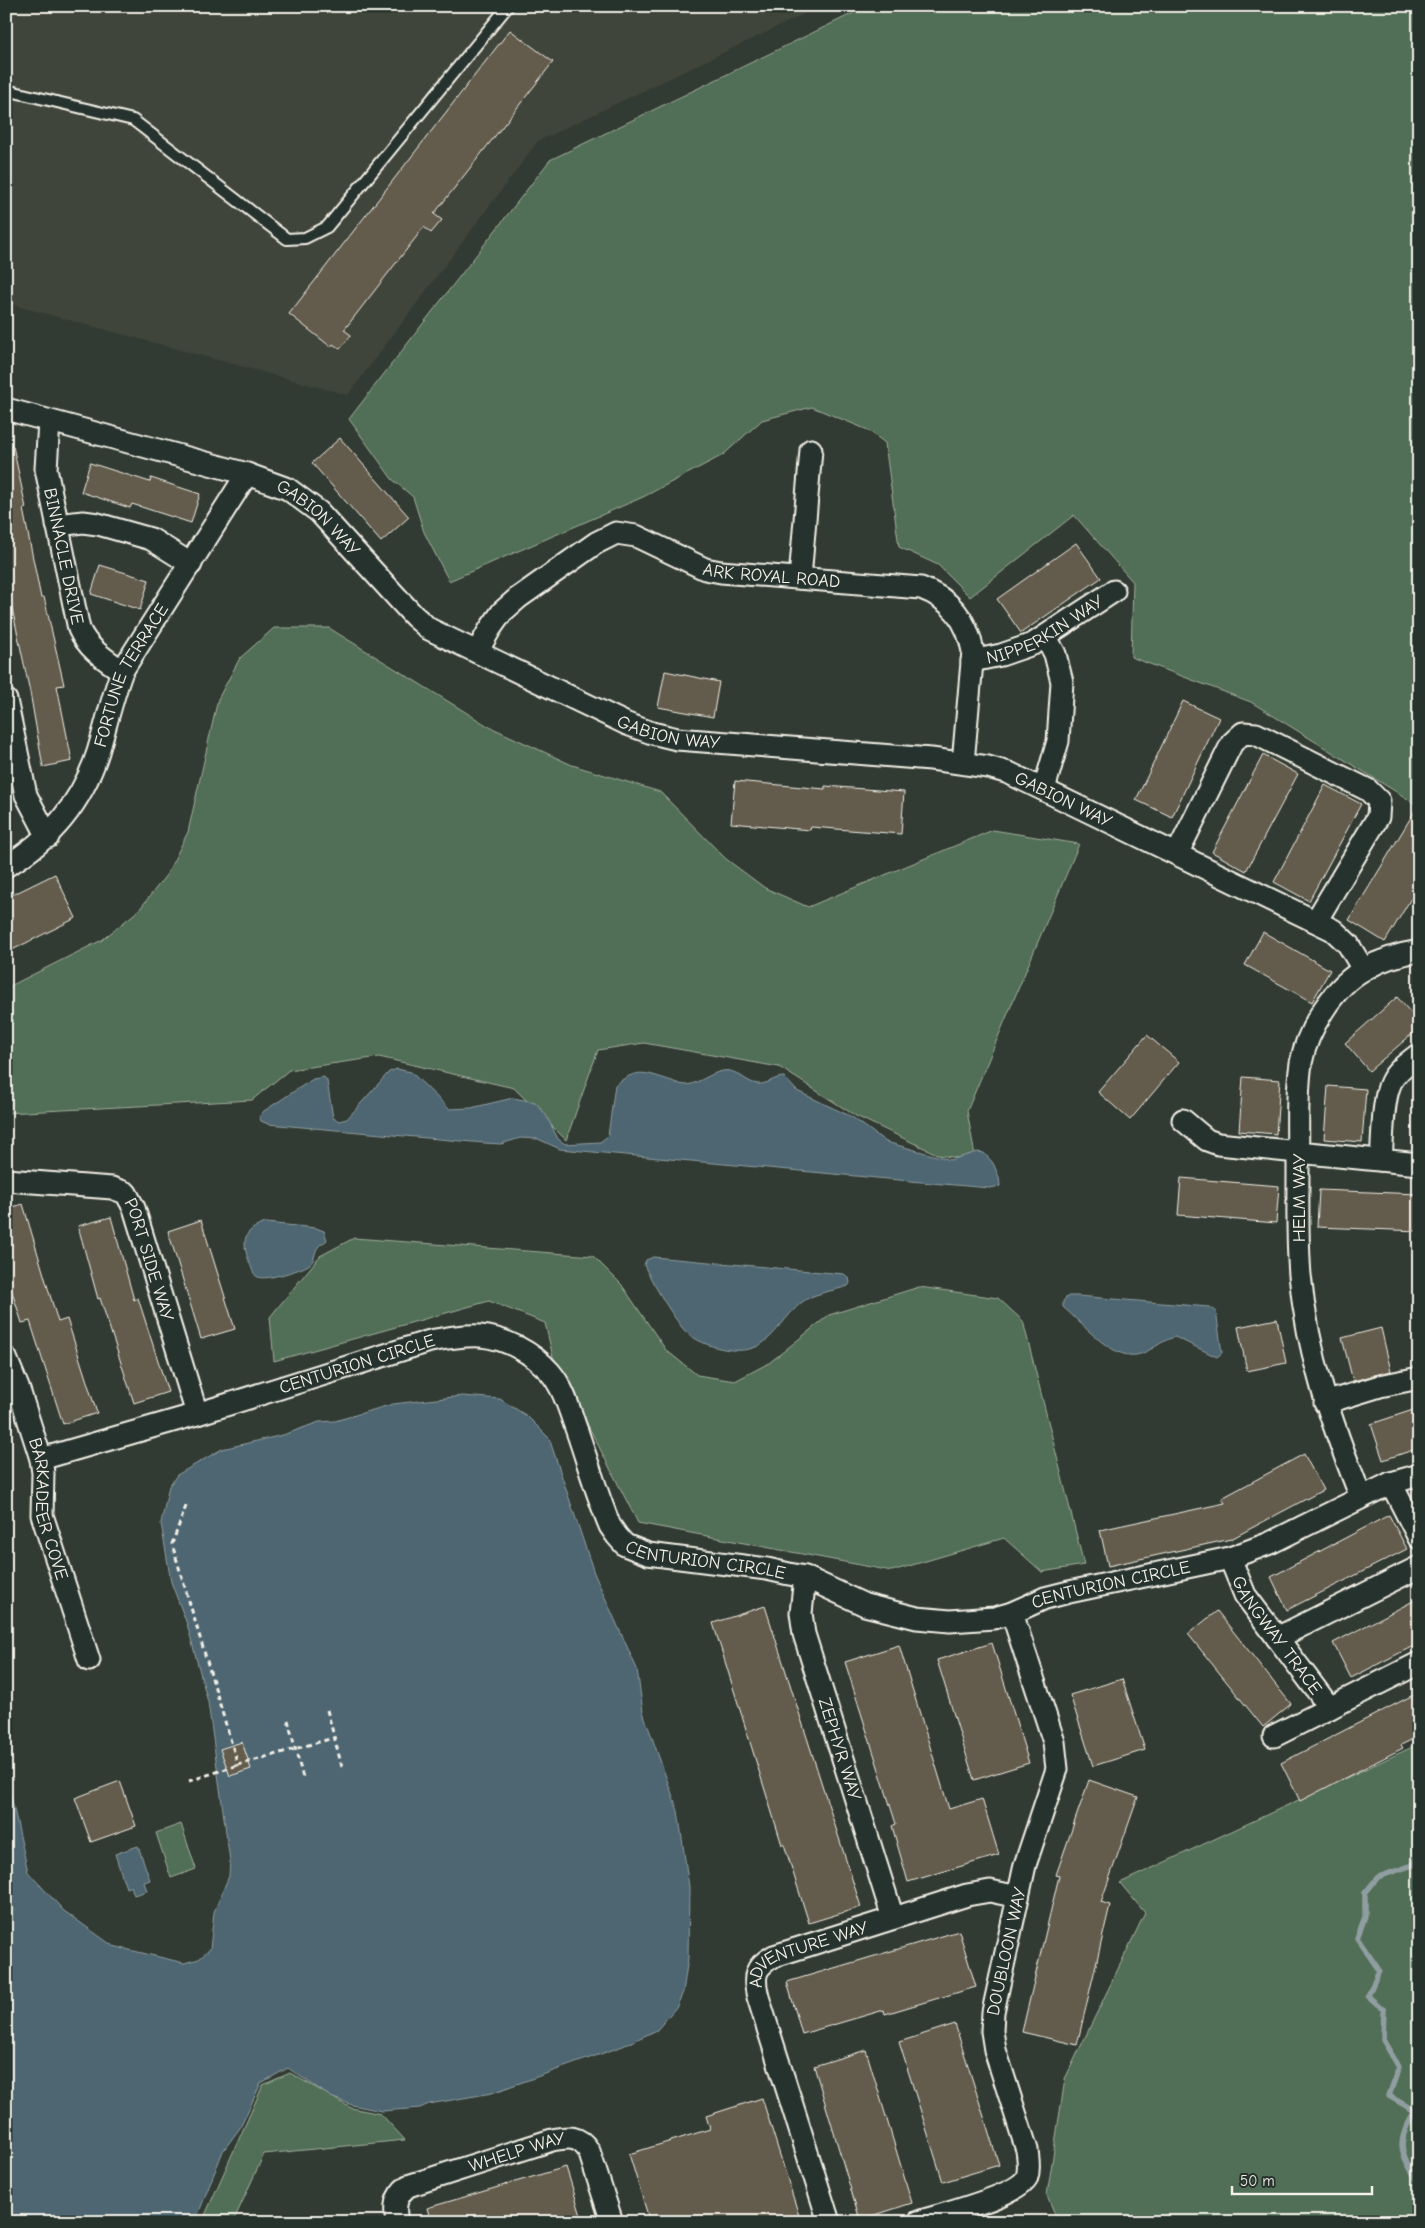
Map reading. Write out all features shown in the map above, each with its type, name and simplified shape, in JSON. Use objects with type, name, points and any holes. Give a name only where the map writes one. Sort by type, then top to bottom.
[{"type":"street","name":"GABION WAY","points":[[6,410],[247,474],[276,484],[304,499],[319,512],[414,616],[429,629],[627,724],[676,739],[931,759],[963,763],[1009,773],[1333,930],[1348,944],[1363,969]]},
{"type":"street","name":"BINNACLE DRIVE","points":[[49,422],[46,468],[79,629],[84,641],[94,651],[122,671]]},
{"type":"street","points":[[800,578],[811,450]]},
{"type":"street","name":"FORTUNE TERRACE","points":[[6,866],[48,837],[67,815],[89,775],[122,671],[247,474]]},
{"type":"street","points":[[57,525],[83,522],[98,524],[151,540],[191,564]]},
{"type":"street","name":"ARK ROYAL ROAD","points":[[476,652],[494,624],[518,598],[596,543],[616,533],[636,536],[705,569],[921,588],[932,592],[952,606],[960,616],[971,639],[972,661],[963,763]]},
{"type":"street","name":"NIPPERKIN WAY","points":[[972,661],[1017,650],[1046,637],[1114,591]]},
{"type":"street","points":[[1044,789],[1058,741],[1062,682],[1055,654],[1046,637]]},
{"type":"street","points":[[6,700],[26,794],[48,837]]},
{"type":"street","points":[[1177,854],[1232,742],[1243,733],[1256,734],[1368,790],[1378,801],[1378,817],[1316,921]]},
{"type":"street","name":"HELM WAY","points":[[1361,1497],[1325,1404],[1312,1350],[1300,1275],[1299,1082],[1306,1044],[1316,1021],[1330,1001],[1363,969],[1401,954],[1419,951]]},
{"type":"street","points":[[1381,1160],[1387,1092],[1392,1080],[1400,1069],[1419,1054]]},
{"type":"street","points":[[1183,1120],[1208,1140],[1218,1144],[1419,1164]]},
{"type":"street","name":"PORT SIDE WAY","points":[[6,1180],[112,1188],[126,1193],[134,1208],[197,1414]]},
{"type":"street","name":"CENTURION CIRCLE","points":[[41,1459],[197,1414],[430,1341],[457,1336],[481,1336],[500,1340],[534,1357],[551,1373],[568,1407],[610,1526],[625,1545],[636,1551],[654,1556],[767,1569],[805,1577],[865,1605],[917,1618],[975,1621],[1012,1613],[1045,1598],[1069,1592],[1230,1558],[1270,1542],[1391,1482],[1419,1475]]},
{"type":"street","name":"BARKADEER COVE","points":[[6,1358],[19,1390],[41,1459],[44,1479],[42,1515],[89,1660]]},
{"type":"street","points":[[1325,1404],[1380,1386],[1419,1378]]},
{"type":"street","points":[[1391,1482],[1419,1538]]},
{"type":"street","name":"GANGWAY TRACE","points":[[1230,1558],[1245,1595],[1330,1708]]},
{"type":"street","points":[[1277,1638],[1419,1567]]},
{"type":"street","name":"ZEPHYR WAY","points":[[805,1577],[801,1614],[804,1634],[893,1918]]},
{"type":"street","name":"DOUBLOON WAY","points":[[918,2222],[1006,2194],[1019,2186],[1026,2177],[1029,2164],[1027,2150],[995,2050],[992,2031],[993,2012],[1025,1865],[1054,1781],[1056,1756],[1012,1613]]},
{"type":"street","points":[[1274,1736],[1419,1663]]},
{"type":"street","name":"ADVENTURE WAY","points":[[829,2222],[758,1997],[755,1984],[756,1971],[763,1962],[774,1956],[978,1892],[990,1891],[1018,1898]]},
{"type":"street","name":"WHELP WAY","points":[[397,2222],[396,2201],[400,2192],[408,2186],[525,2148],[567,2137],[576,2138],[583,2143],[588,2151],[612,2222]]},
{"type":"lane","points":[[6,90],[133,120],[287,239],[305,238],[326,228],[508,6]]},
{"type":"path","points":[[186,1506],[172,1544],[238,1765]]},
{"type":"path","points":[[327,1710],[342,1767]]},
{"type":"path","points":[[288,1720],[303,1778]]},
{"type":"path","points":[[189,1781],[333,1738]]},
{"type":"shaded area","points":[[6,6],[821,6],[538,141],[348,395],[6,303]]},
{"type":"green space","points":[[868,6],[1419,6],[1419,806],[1251,702],[1131,657],[1133,582],[1074,515],[970,597],[938,565],[899,547],[885,443],[868,430],[812,407],[762,420],[723,455],[643,497],[449,581],[424,532],[413,497],[392,479],[349,419],[550,160]]},
{"type":"green space","points":[[274,628],[329,628],[488,726],[572,765],[660,792],[726,859],[765,888],[808,907],[993,830],[1079,844],[967,1111],[976,1161],[939,1155],[856,1116],[779,1067],[644,1043],[598,1050],[566,1140],[514,1088],[379,1057],[289,1070],[252,1100],[6,1113],[6,988],[102,940],[139,910],[167,874],[188,832],[218,699],[240,658]]},
{"type":"green space","points":[[354,1238],[593,1256],[621,1284],[666,1350],[697,1375],[735,1381],[769,1363],[829,1315],[919,1287],[998,1298],[1023,1321],[1084,1565],[1042,1572],[1004,1538],[892,1571],[638,1523],[553,1357],[545,1323],[489,1301],[274,1361],[270,1317],[320,1256]]},
{"type":"green space","points":[[1419,1744],[1419,2222],[1058,2222],[1047,2195],[1065,2079],[1145,1913],[1120,1883]]},
{"type":"green space","points":[[181,1824],[196,1869],[171,1878],[156,1833]]},
{"type":"green space","points":[[290,2073],[351,2108],[381,2114],[405,2140],[264,2154],[233,2222],[202,2222],[263,2085]]},
{"type":"water","points":[[397,1069],[411,1072],[449,1109],[471,1108],[513,1098],[535,1102],[546,1115],[558,1139],[565,1144],[600,1142],[608,1136],[615,1085],[623,1079],[636,1074],[649,1074],[687,1085],[723,1071],[733,1072],[758,1084],[784,1077],[797,1091],[852,1117],[886,1142],[951,1160],[977,1152],[984,1153],[993,1163],[999,1177],[1000,1186],[990,1188],[560,1149],[538,1139],[520,1138],[501,1144],[268,1124],[261,1121],[259,1117],[264,1111],[313,1079],[324,1077],[327,1081],[333,1118],[339,1121],[347,1119],[389,1072]]},
{"type":"water","points":[[266,1223],[316,1228],[324,1231],[327,1240],[318,1247],[310,1264],[292,1272],[268,1278],[258,1277],[254,1273],[247,1256],[245,1244],[246,1238],[252,1229]]},
{"type":"water","points":[[653,1257],[844,1274],[849,1278],[850,1283],[848,1286],[806,1300],[796,1308],[770,1337],[758,1346],[750,1349],[731,1350],[712,1346],[687,1333],[664,1301],[644,1265],[646,1260]]},
{"type":"water","points":[[1068,1296],[1209,1307],[1216,1311],[1222,1353],[1217,1357],[1175,1337],[1141,1354],[1126,1355],[1107,1346],[1063,1307],[1063,1301]]},
{"type":"water","points":[[462,1396],[500,1399],[527,1416],[549,1438],[594,1573],[637,1669],[643,1712],[678,1811],[689,1887],[688,1958],[683,1992],[677,2006],[657,2030],[623,2046],[492,2093],[429,2104],[420,2108],[382,2111],[352,2105],[331,2097],[288,2068],[261,2083],[240,2128],[223,2151],[195,2222],[6,2222],[6,1773],[28,1872],[64,1911],[113,1946],[184,1963],[199,1959],[210,1949],[214,1912],[229,1876],[230,1861],[208,1702],[187,1624],[171,1582],[161,1523],[169,1486],[177,1475],[222,1449],[283,1435],[319,1422],[335,1421],[393,1404]]},
{"type":"water","points":[[138,1846],[150,1880],[144,1882],[147,1891],[134,1895],[131,1886],[126,1888],[115,1854]]},
{"type":"building","points":[[510,30],[553,62],[434,214],[442,220],[431,233],[424,227],[344,330],[351,335],[340,349],[333,344],[331,347],[289,314]]},
{"type":"building","points":[[340,438],[409,517],[381,542],[312,463]]},
{"type":"building","points":[[6,446],[13,446],[26,508],[23,509],[41,598],[44,597],[64,685],[57,686],[72,761],[43,767],[30,692],[6,580]]},
{"type":"building","points":[[90,463],[150,482],[151,478],[200,494],[191,523],[132,504],[130,508],[81,492]]},
{"type":"building","points":[[1076,543],[1101,578],[1021,633],[997,599]]},
{"type":"building","points":[[100,565],[149,580],[140,610],[91,594]]},
{"type":"building","points":[[665,671],[719,682],[713,717],[658,707]]},
{"type":"building","points":[[1183,701],[1219,718],[1172,817],[1136,800]]},
{"type":"building","points":[[1263,755],[1298,774],[1246,871],[1212,852]]},
{"type":"building","points":[[735,781],[825,789],[825,786],[904,792],[901,834],[811,827],[810,830],[731,823]]},
{"type":"building","points":[[1325,785],[1361,804],[1309,901],[1274,882]]},
{"type":"building","points":[[1419,804],[1419,885],[1385,942],[1349,920]]},
{"type":"building","points":[[55,874],[76,918],[6,953],[6,898]]},
{"type":"building","points":[[1263,932],[1330,970],[1312,1002],[1245,965]]},
{"type":"building","points":[[1397,997],[1419,1022],[1419,1028],[1369,1071],[1345,1043]]},
{"type":"building","points":[[1147,1035],[1179,1062],[1130,1120],[1098,1092]]},
{"type":"building","points":[[1243,1077],[1280,1080],[1276,1134],[1239,1131]]},
{"type":"building","points":[[1328,1086],[1366,1089],[1362,1142],[1324,1139]]},
{"type":"building","points":[[1181,1178],[1279,1186],[1276,1223],[1178,1215]]},
{"type":"building","points":[[1319,1190],[1419,1194],[1419,1231],[1317,1227]]},
{"type":"building","points":[[23,1204],[58,1322],[67,1319],[97,1413],[63,1424],[30,1321],[22,1323],[6,1273],[6,1209]]},
{"type":"building","points":[[111,1217],[134,1300],[138,1298],[168,1392],[134,1403],[100,1298],[98,1299],[78,1226]]},
{"type":"building","points":[[201,1220],[235,1329],[201,1339],[168,1231]]},
{"type":"building","points":[[1277,1319],[1286,1363],[1247,1371],[1238,1327]]},
{"type":"building","points":[[1381,1328],[1391,1371],[1353,1381],[1342,1338]]},
{"type":"building","points":[[1419,1408],[1419,1448],[1383,1460],[1371,1424]]},
{"type":"building","points":[[1304,1454],[1323,1490],[1231,1539],[1108,1566],[1100,1530],[1225,1503],[1222,1498]]},
{"type":"building","points":[[1389,1515],[1407,1549],[1287,1610],[1271,1577]]},
{"type":"building","points":[[1419,1598],[1419,1643],[1351,1678],[1333,1643]]},
{"type":"building","points":[[765,1606],[861,1907],[809,1923],[784,1844],[782,1845],[713,1623]]},
{"type":"building","points":[[1217,1611],[1291,1704],[1263,1727],[1188,1634]]},
{"type":"building","points":[[992,1643],[1029,1763],[974,1780],[937,1660]]},
{"type":"building","points":[[899,1645],[949,1809],[982,1799],[999,1855],[908,1882],[892,1826],[896,1824],[845,1662]]},
{"type":"building","points":[[1122,1679],[1145,1750],[1093,1766],[1070,1695]]},
{"type":"building","points":[[1419,1692],[1419,1736],[1401,1745],[1403,1748],[1300,1801],[1281,1763]]},
{"type":"building","points":[[242,1742],[251,1769],[230,1776],[220,1749]]},
{"type":"building","points":[[1089,1780],[1138,1797],[1101,1902],[1110,1905],[1077,2045],[1022,2032],[1059,1876],[1056,1875]]},
{"type":"building","points":[[120,1781],[136,1826],[91,1842],[75,1798]]},
{"type":"building","points":[[959,1931],[976,1987],[885,2014],[884,2010],[802,2034],[787,1982]]},
{"type":"building","points":[[955,2024],[999,2165],[943,2182],[899,2042]]},
{"type":"building","points":[[866,2050],[912,2203],[860,2220],[814,2066]]},
{"type":"building","points":[[762,2098],[801,2222],[650,2222],[629,2154],[710,2129],[706,2116]]},
{"type":"building","points":[[566,2167],[583,2222],[431,2222],[427,2208]]},
{"type":"waterway","points":[[1419,1855],[1413,1865],[1378,1877],[1365,1893],[1365,1917],[1357,1938],[1379,1970],[1368,1996],[1384,2010],[1383,2040],[1399,2067],[1389,2096],[1415,2111],[1404,2132],[1402,2148],[1404,2156],[1419,2184]]}]
